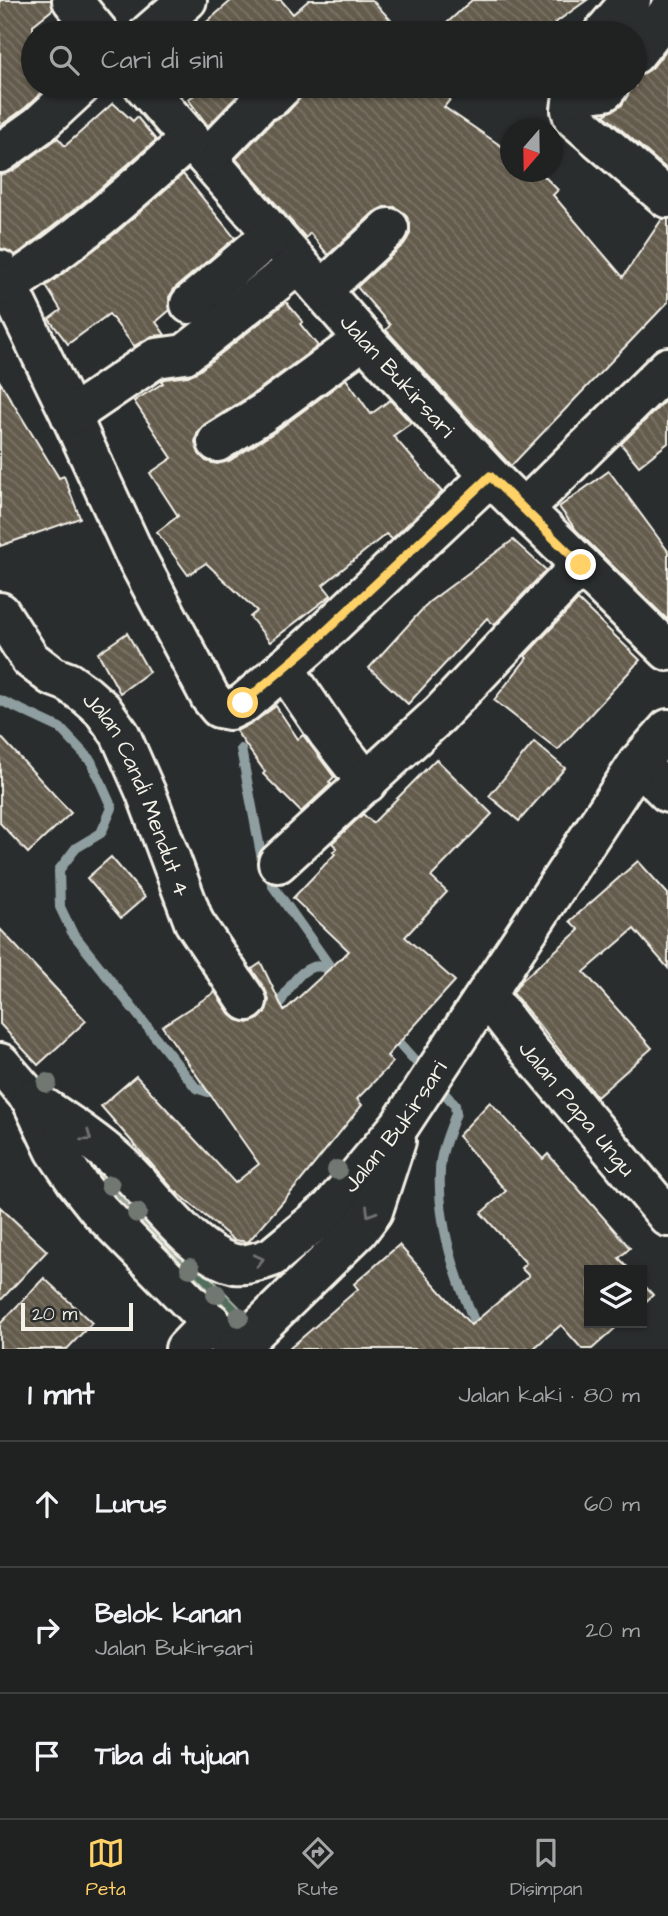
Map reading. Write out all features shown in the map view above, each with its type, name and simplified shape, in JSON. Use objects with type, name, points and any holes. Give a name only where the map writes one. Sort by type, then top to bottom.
[{"type":"street","points":[[163,21],[187,0]]},
{"type":"street","points":[[613,21],[631,0]]},
{"type":"street","points":[[647,39],[668,13]]},
{"type":"street","points":[[0,153],[39,125],[68,98]]},
{"type":"street","name":"Jalan Bukirsari","points":[[154,98],[364,338],[490,476],[668,651]]},
{"type":"street","points":[[270,98],[108,213],[4,278],[134,553],[209,697],[219,708],[230,710],[243,703],[379,583],[490,476]]},
{"type":"street","points":[[580,98],[571,110],[573,117],[667,198]]},
{"type":"street","points":[[71,416],[156,358],[185,354],[389,228]]},
{"type":"street","points":[[190,304],[273,234]]},
{"type":"street","points":[[217,442],[262,414],[364,338]]},
{"type":"street","points":[[524,509],[668,368]]},
{"type":"street","points":[[278,863],[440,714],[581,565]]},
{"type":"street","name":"Jalan Candi Mendut 4","points":[[0,612],[30,659],[52,676],[68,682],[86,695],[102,709],[120,734],[146,793],[194,922],[247,1001]]},
{"type":"street","points":[[284,668],[328,733],[367,783]]},
{"type":"street","name":"Jalan Bukirsari","points":[[31,1099],[118,1161],[197,1244],[215,1256],[237,1264],[261,1261],[288,1246],[331,1209],[400,1125],[638,763],[668,729]]},
{"type":"street","points":[[638,763],[668,793]]},
{"type":"street","name":"Jalan Papa Ungu","points":[[487,996],[668,1217]]},
{"type":"street","points":[[0,1063],[31,1099],[55,1150],[76,1181],[217,1342],[358,1231],[373,1211],[400,1125]]},
{"type":"green space","points":[[91,1160],[110,1174],[245,1313],[238,1320],[88,1165],[87,1162]]},
{"type":"building","points":[[0,0],[51,0],[53,9],[38,21],[21,21],[21,98],[36,98],[0,126]]},
{"type":"building","points":[[232,0],[281,0],[293,14],[309,0],[372,0],[392,21],[208,21]]},
{"type":"building","points":[[472,0],[587,0],[558,21],[449,21]]},
{"type":"building","points":[[668,48],[668,170],[604,115],[622,105],[626,98],[647,98],[647,71]]},
{"type":"building","points":[[190,98],[235,98],[208,126]]},
{"type":"building","points":[[300,98],[451,98],[444,107],[500,145],[500,182],[550,182],[558,190],[553,195],[623,277],[662,219],[668,219],[668,302],[511,466],[386,330],[390,325],[357,287],[404,244],[410,234],[410,223],[405,214],[395,207],[384,207],[374,212],[328,255],[310,233],[306,238],[236,159],[273,121],[287,113]]},
{"type":"building","points":[[113,103],[133,121],[137,117],[156,140],[88,199],[20,252],[15,255],[0,248],[0,175],[13,171],[58,138],[65,146]]},
{"type":"building","points":[[183,174],[235,238],[175,288],[169,297],[170,310],[156,322],[165,335],[152,336],[134,346],[109,314],[68,344],[49,319],[61,310],[46,286],[116,233]]},
{"type":"building","points":[[286,302],[318,346],[250,396],[205,424],[198,431],[195,442],[199,454],[206,461],[217,464],[229,461],[275,432],[346,379],[371,414],[390,400],[411,423],[393,436],[442,492],[392,539],[386,534],[323,585],[331,595],[270,642],[250,617],[257,611],[206,563],[188,575],[157,532],[178,516],[150,473],[172,458],[134,401],[163,383],[161,381],[164,379],[188,376],[199,371]]},
{"type":"building","points":[[0,382],[59,478],[64,476],[80,518],[0,546]]},
{"type":"building","points":[[668,398],[668,443],[639,466],[621,444]]},
{"type":"building","points":[[609,471],[668,551],[668,620],[577,531],[559,507]]},
{"type":"building","points":[[513,540],[546,570],[494,625],[487,618],[408,704],[369,668],[429,602]]},
{"type":"building","points":[[578,600],[640,660],[558,750],[494,700],[527,658],[525,656]]},
{"type":"building","points":[[127,633],[149,672],[120,693],[98,653]]},
{"type":"building","points":[[276,706],[298,739],[303,735],[334,777],[329,782],[331,784],[301,812],[263,774],[265,772],[236,731]]},
{"type":"building","points":[[0,736],[71,813],[28,853],[0,823]]},
{"type":"building","points":[[534,742],[565,768],[519,821],[489,796]]},
{"type":"building","points":[[436,759],[492,814],[431,877],[447,892],[405,937],[455,981],[387,1056],[393,1062],[357,1099],[362,1105],[299,1183],[248,1242],[234,1240],[173,1189],[101,1106],[136,1076],[235,1183],[259,1164],[162,1026],[215,992],[237,1020],[248,1023],[259,1019],[266,1011],[269,1000],[252,969],[261,963],[284,1011],[349,951],[293,898],[335,854],[333,852],[337,848],[332,843],[363,814],[373,823]]},
{"type":"building","points":[[111,857],[145,897],[121,918],[87,878]]},
{"type":"building","points":[[638,861],[668,894],[668,968],[634,929],[584,972],[652,1048],[597,1097],[513,993],[521,981],[579,930],[570,921]]},
{"type":"building","points":[[0,929],[86,1021],[38,1065],[0,1024]]},
{"type":"building","points":[[490,1102],[543,1159],[548,1154],[630,1248],[619,1258],[625,1265],[584,1265],[584,1328],[615,1328],[592,1349],[582,1349],[561,1325],[533,1349],[289,1349],[358,1289],[354,1284],[399,1245],[471,1325],[529,1276],[521,1268],[526,1263],[481,1213],[506,1191],[458,1136]]},
{"type":"building","points":[[0,1207],[47,1251],[0,1301]]},
{"type":"building","points":[[44,1278],[92,1323],[67,1349],[0,1349],[0,1324]]},
{"type":"building","points":[[647,1288],[653,1295],[647,1300]]},
{"type":"waterway","points":[[0,700],[60,728],[91,761],[112,808],[101,833],[76,848],[59,870],[60,907],[72,932],[196,1088],[208,1092],[223,1090]]},
{"type":"waterway","points":[[241,749],[261,854],[273,886],[333,971]]},
{"type":"waterway","points":[[274,1014],[292,984],[308,969],[318,966],[328,969],[339,978]]},
{"type":"waterway","points":[[390,1033],[455,1105],[456,1113],[440,1164],[440,1194],[453,1263],[486,1349]]},
{"type":"route","points":[[243,703],[379,583],[490,476],[581,565]]}]
